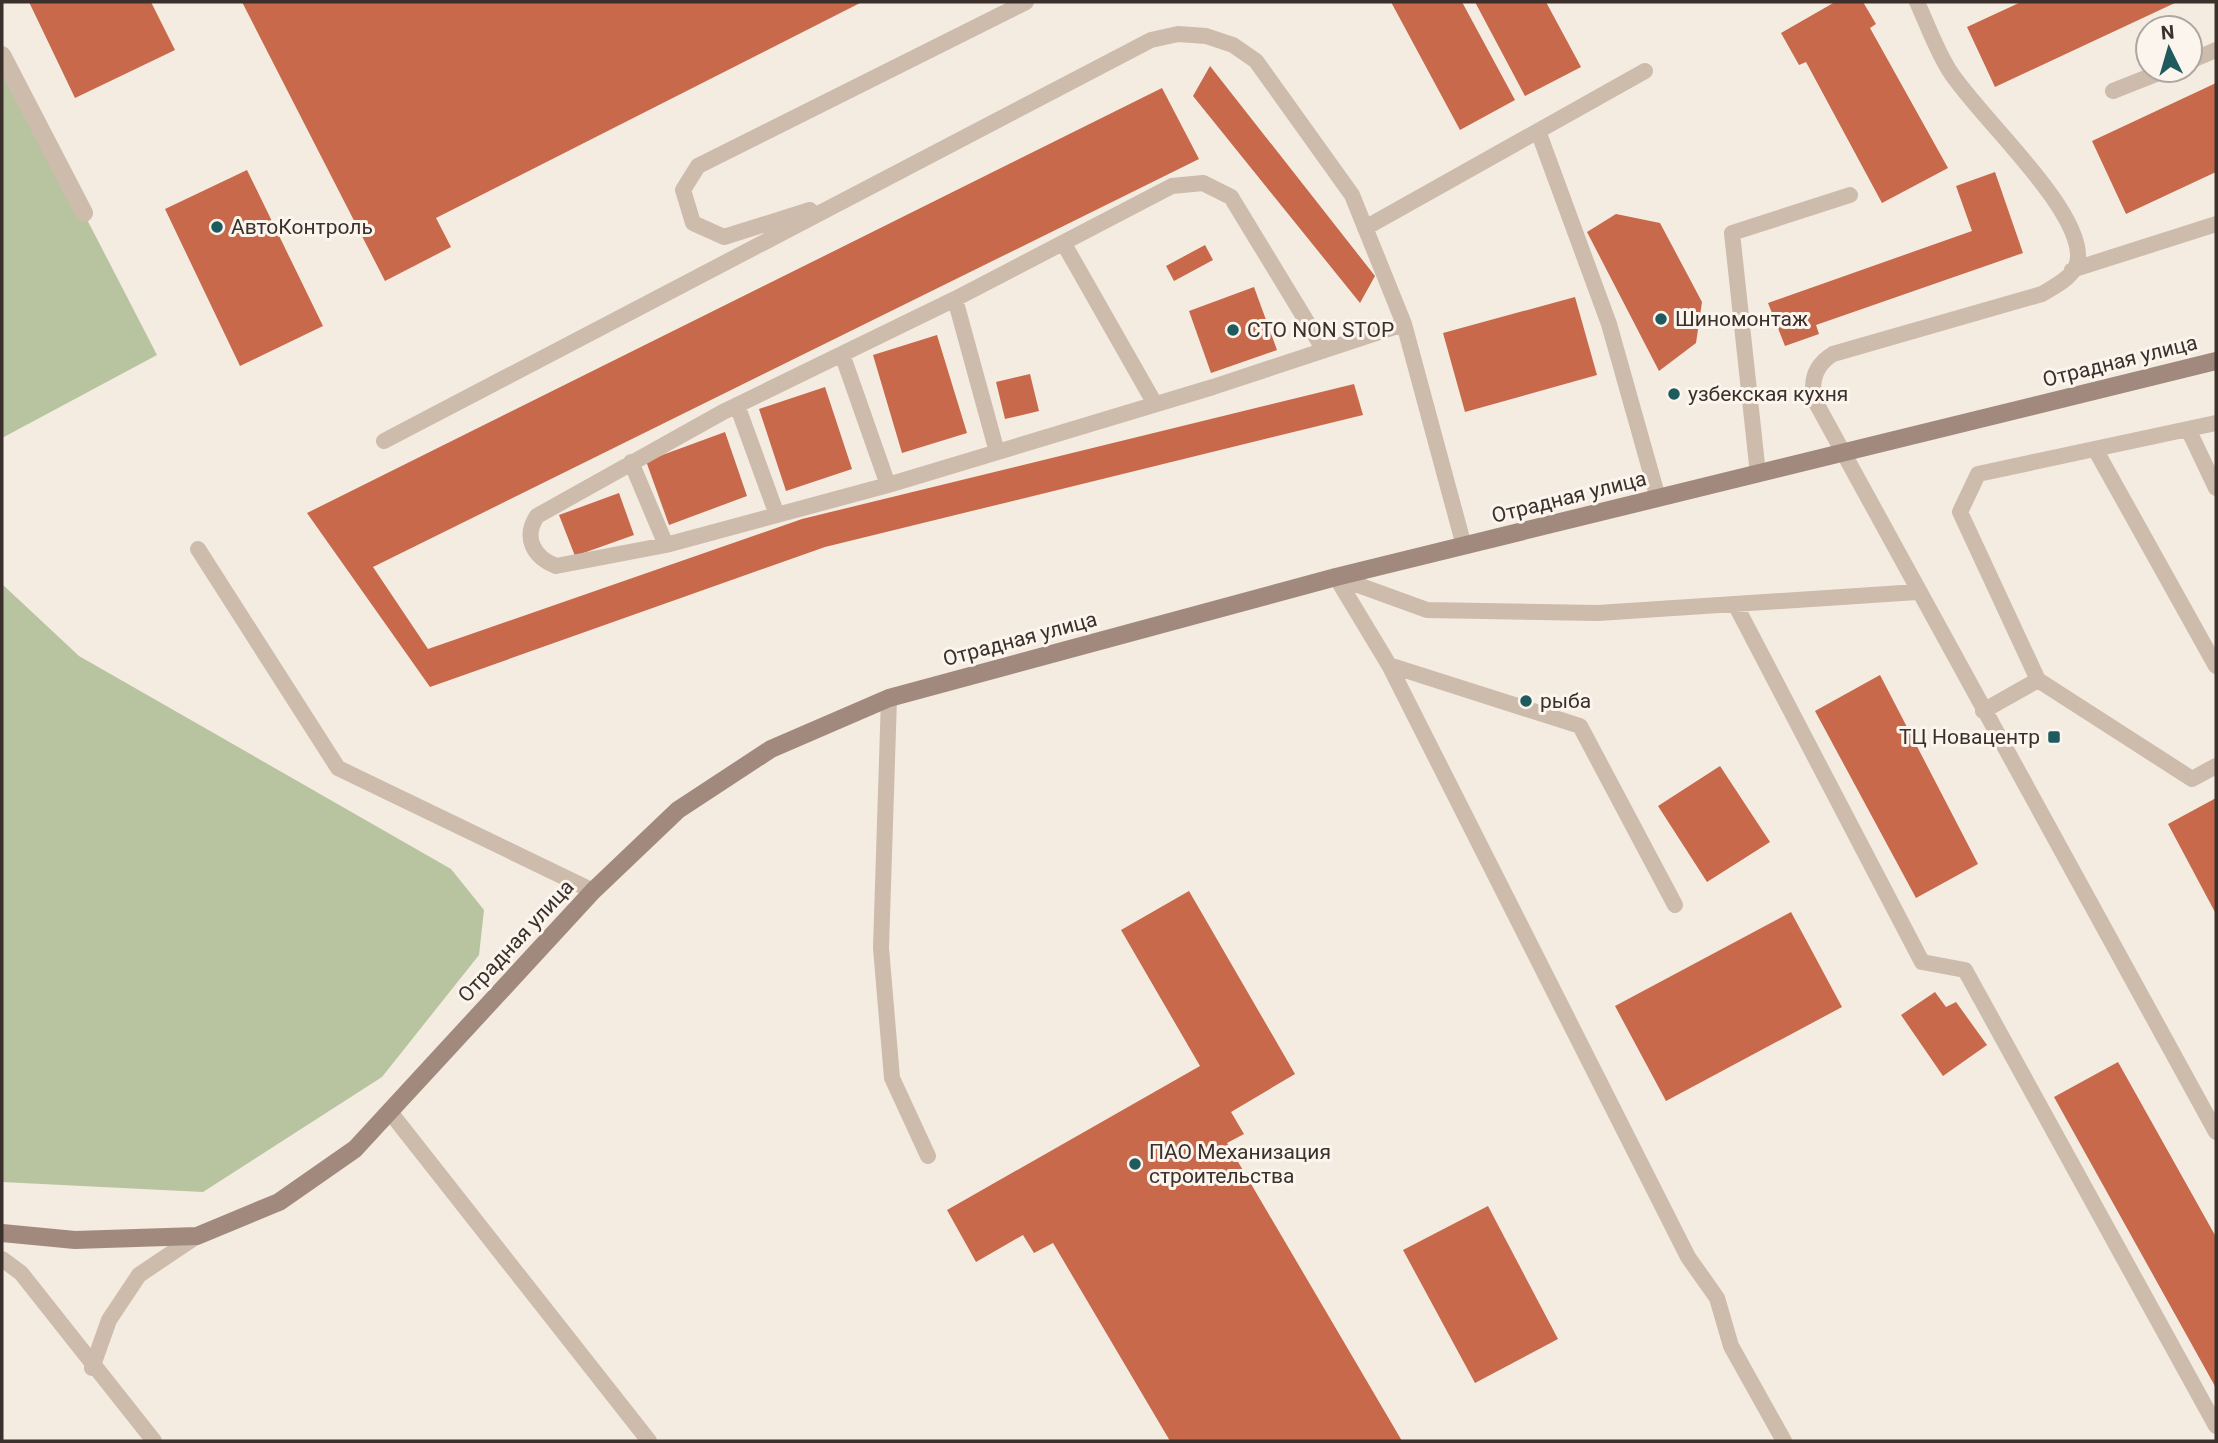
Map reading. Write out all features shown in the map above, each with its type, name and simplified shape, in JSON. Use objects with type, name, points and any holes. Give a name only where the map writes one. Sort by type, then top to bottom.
[{"type":"main road","name":"Отрадная улица","points":[[2,1233],[75,1240],[197,1236],[279,1202],[355,1149],[593,891],[678,810],[771,749],[888,698],[1336,577],[2216,361]]},
{"type":"street","points":[[2,55],[84,213]]},
{"type":"lane","points":[[852,196],[724,237],[693,223],[683,190],[698,166],[1026,2]]},
{"type":"lane","points":[[1917,2],[1949,69],[2058,205],[2077,243],[2078,261],[2067,279],[2042,294],[1844,350],[1824,360],[1817,369],[1812,390],[1842,453],[1917,592],[2216,1132]]},
{"type":"lane","points":[[383,441],[1151,40],[1178,34],[1206,36],[1233,45],[1256,61],[1352,194],[1405,324],[1464,546]]},
{"type":"lane","points":[[1365,228],[1645,71]]},
{"type":"lane","points":[[2113,91],[2134,83]]},
{"type":"lane","points":[[1538,131],[1609,324],[1658,498]]},
{"type":"lane","points":[[1324,350],[1231,197],[1218,188],[1203,183],[1171,186],[1064,244],[737,405],[631,461],[537,516],[530,532],[534,550],[540,558],[556,566],[666,545],[888,485],[1155,404],[1324,350],[1405,324]]},
{"type":"lane","points":[[1758,474],[1732,233],[1850,195]]},
{"type":"lane","points":[[2073,270],[2216,224]]},
{"type":"lane","points":[[1064,244],[1155,404]]},
{"type":"lane","points":[[955,299],[997,452]]},
{"type":"lane","points":[[842,354],[888,485]]},
{"type":"lane","points":[[737,405],[777,514]]},
{"type":"lane","points":[[2216,423],[1978,474],[1960,512],[2038,680],[2192,779],[2216,766]]},
{"type":"lane","points":[[2188,429],[2216,488]]},
{"type":"lane","points":[[2095,449],[2216,666]]},
{"type":"lane","points":[[631,461],[666,545]]},
{"type":"lane","points":[[198,549],[338,768],[593,891]]},
{"type":"lane","points":[[1336,577],[1427,610],[1598,612],[1917,592]]},
{"type":"lane","points":[[1336,577],[1389,665],[1688,1256],[1717,1298],[1731,1346],[1784,1441]]},
{"type":"lane","points":[[1735,604],[1922,962],[1965,970],[2216,1426]]},
{"type":"lane","points":[[1389,665],[1580,726],[1675,905]]},
{"type":"lane","points":[[1983,711],[2038,680]]},
{"type":"lane","points":[[888,698],[880,948],[892,1079],[928,1156]]},
{"type":"lane","points":[[390,1112],[649,1441]]},
{"type":"lane","points":[[92,1368],[109,1320],[139,1275],[197,1236]]},
{"type":"lane","points":[[2,1259],[21,1273],[92,1368],[154,1441]]},
{"type":"green space","points":[[2,55],[157,355],[2,438]]},
{"type":"green space","points":[[2,584],[79,656],[451,869],[484,910],[479,955],[382,1077],[203,1192],[2,1182]]},
{"type":"building","points":[[29,2],[151,2],[175,50],[75,98]]},
{"type":"building","points":[[242,2],[862,2],[436,218],[451,247],[385,281]]},
{"type":"building","points":[[1391,2],[1462,2],[1515,100],[1460,130]]},
{"type":"building","points":[[1475,2],[1546,2],[1581,67],[1525,96]]},
{"type":"building","points":[[1835,2],[1863,2],[1876,24],[1870,28],[1948,168],[1882,203],[1806,62],[1799,65],[1781,33]]},
{"type":"building","points":[[2021,2],[2177,2],[2151,14],[2134,14],[2134,22],[1995,87],[1967,27]]},
{"type":"building","points":[[1210,66],[1375,276],[1360,303],[1193,96]]},
{"type":"building","points":[[2216,83],[2216,172],[2126,214],[2092,141]]},
{"type":"building","points":[[1162,88],[1199,159],[373,567],[428,649],[802,519],[1354,384],[1363,415],[825,547],[430,687],[307,513]]},
{"type":"building","points":[[247,170],[323,326],[240,366],[165,209]]},
{"type":"building","points":[[1995,172],[2023,253],[1816,325],[1819,334],[1785,346],[1768,303],[1972,231],[1956,186]]},
{"type":"building","points":[[1616,214],[1660,223],[1702,302],[1696,343],[1659,371],[1587,232]]},
{"type":"building","points":[[1205,245],[1213,260],[1174,281],[1166,266]]},
{"type":"building","name":"СТО NON STOP","points":[[1254,287],[1277,350],[1211,373],[1189,311]]},
{"type":"building","points":[[1575,297],[1597,375],[1465,412],[1443,333]]},
{"type":"building","points":[[937,335],[967,433],[902,453],[873,355]]},
{"type":"building","points":[[1030,374],[1039,411],[1005,419],[996,382]]},
{"type":"building","points":[[825,387],[852,469],[786,491],[759,409]]},
{"type":"building","points":[[725,432],[747,496],[669,525],[646,461]]},
{"type":"building","points":[[619,493],[634,535],[575,556],[559,515]]},
{"type":"building","points":[[1880,675],[1978,864],[1916,898],[1815,711]]},
{"type":"building","points":[[1720,766],[1770,842],[1707,882],[1658,806]]},
{"type":"building","points":[[2216,798],[2216,914],[2168,824]]},
{"type":"building","name":"ПАО Механизация строительства","points":[[1189,891],[1295,1074],[1231,1112],[1244,1134],[1227,1143],[1402,1441],[1170,1441],[1053,1243],[1034,1253],[1023,1235],[976,1262],[947,1210],[1200,1066],[1121,930]]},
{"type":"building","points":[[1791,912],[1842,1007],[1666,1101],[1615,1006]]},
{"type":"building","points":[[1935,992],[1946,1007],[1956,1002],[1987,1045],[1943,1076],[1901,1015]]},
{"type":"building","points":[[2118,1062],[2216,1237],[2216,1388],[2054,1097]]},
{"type":"building","points":[[1488,1206],[1558,1339],[1475,1383],[1403,1250]]},
{"type":"place","name":"АвтоКонтроль","points":[[217,227]]},
{"type":"place","name":"Шиномонтаж","points":[[1661,319]]},
{"type":"place","name":"СТО NON STOP","points":[[1233,330]]},
{"type":"place","name":"узбекская кухня","points":[[1674,394]]},
{"type":"place","name":"рыба","points":[[1526,701]]},
{"type":"place","name":"ТЦ Новацентр","points":[[2054,737]]},
{"type":"place","name":"ПАО Механизация строительства","points":[[1135,1164]]}]
